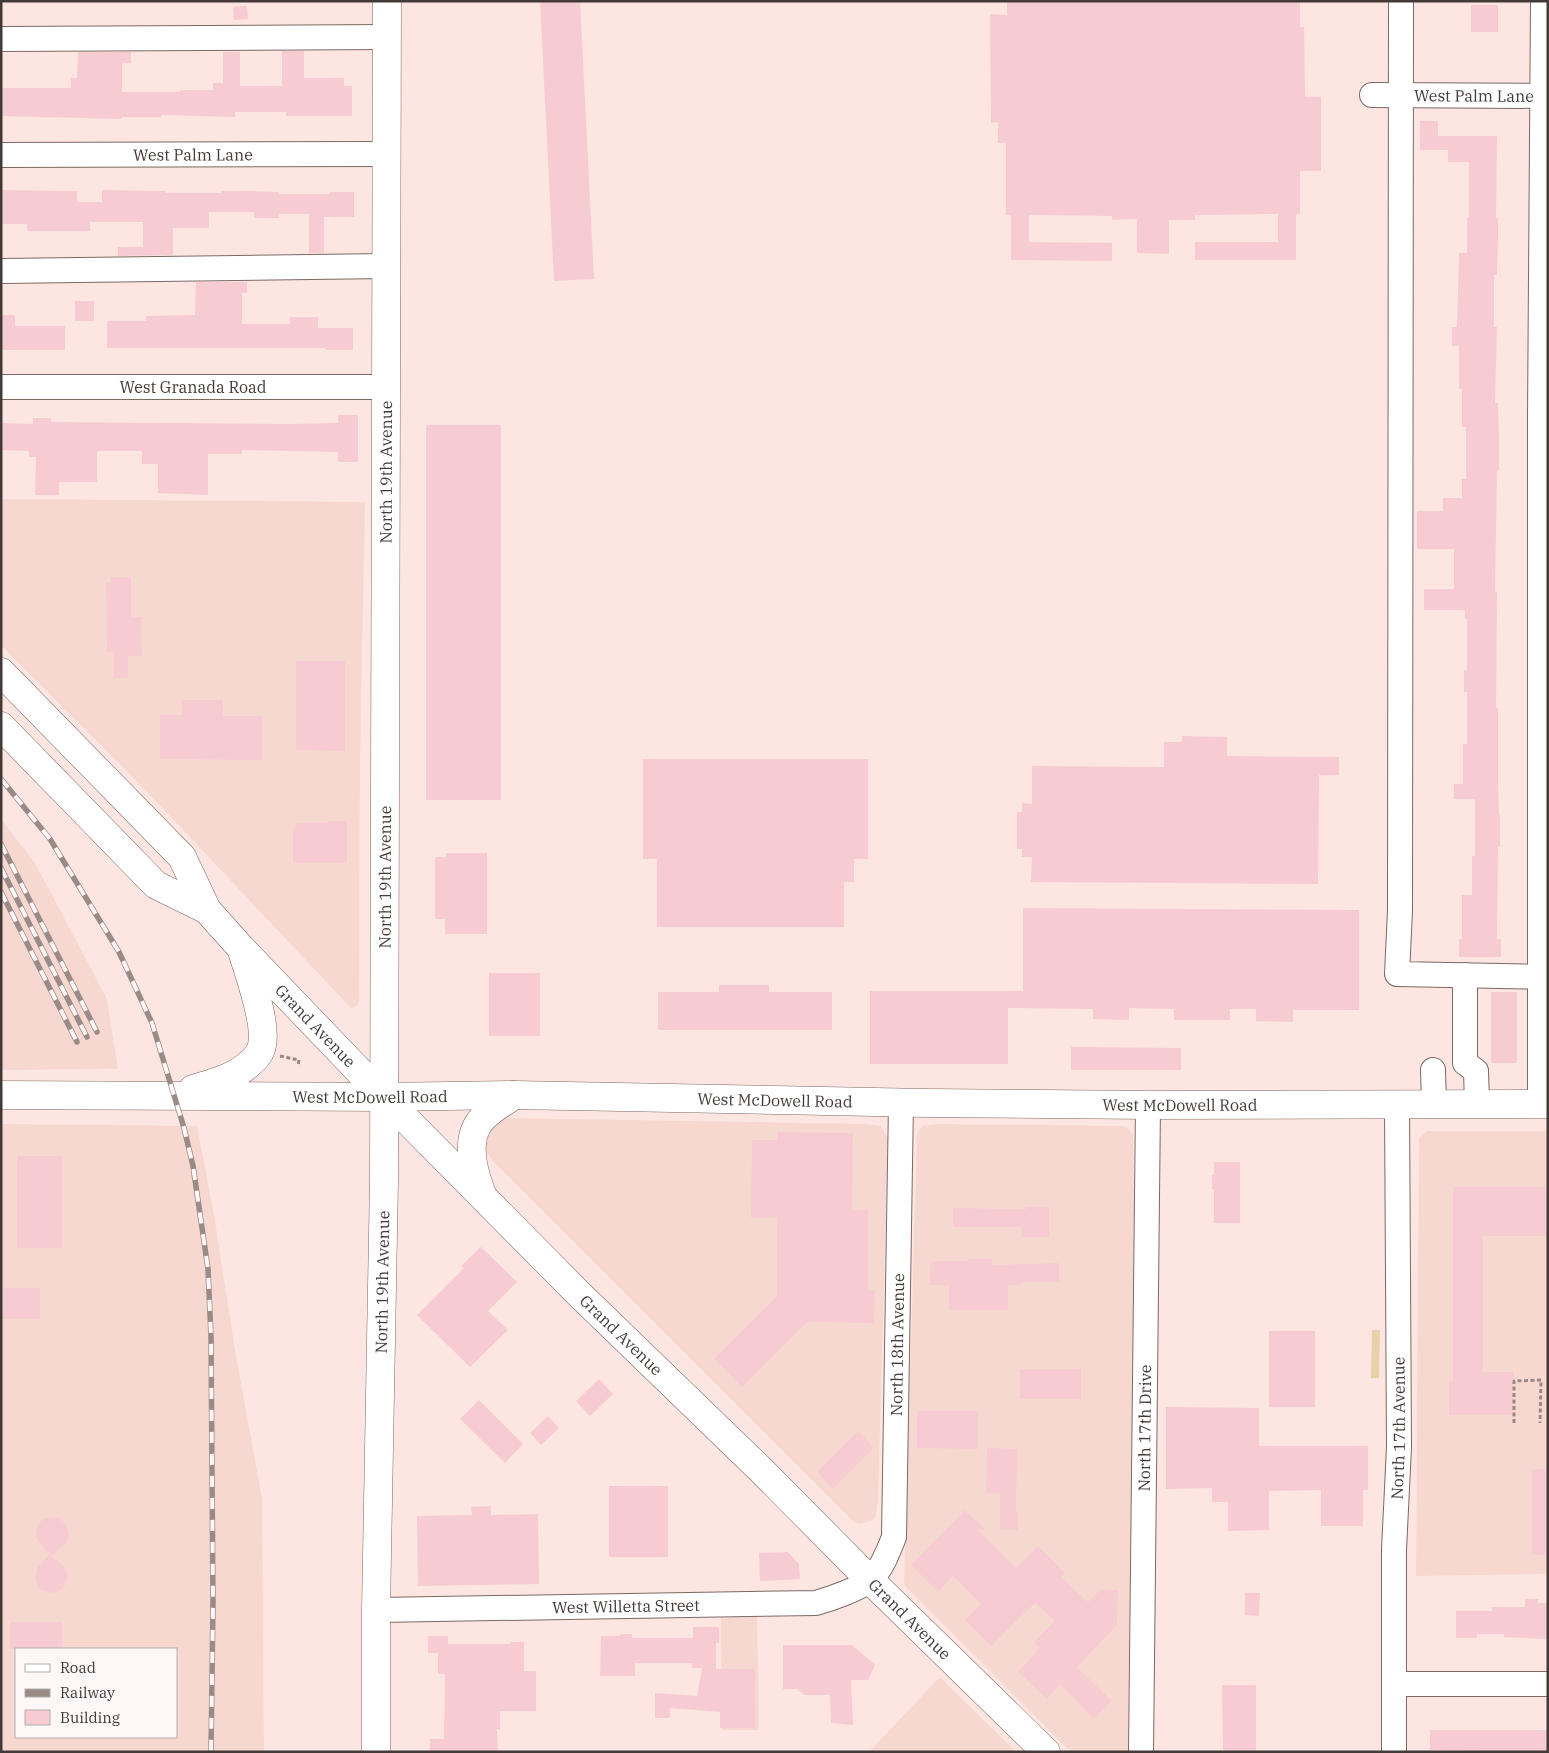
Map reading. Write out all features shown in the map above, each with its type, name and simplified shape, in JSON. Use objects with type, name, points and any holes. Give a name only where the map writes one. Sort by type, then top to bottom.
[{"type":"main road","name":"North 19th Avenue","points":[[376,1752],[376,1610],[384,1097],[387,1]]},
{"type":"main road","name":"Grand Avenue","points":[[1,672],[182,857],[207,910],[384,1097],[589,1304],[760,1469],[870,1580],[1046,1752]]},
{"type":"main road","name":"Grand Avenue","points":[[1,726],[156,885],[207,910]]},
{"type":"main road","points":[[175,1095],[241,1070],[261,1050],[263,1033],[261,1018],[241,948]]},
{"type":"main road","name":"West McDowell Road","points":[[1,1095],[384,1097],[514,1095],[1148,1105],[1544,1104]]},
{"type":"main road","points":[[484,1198],[475,1178],[472,1160],[476,1128],[492,1110],[514,1095]]},
{"type":"street","points":[[1402,1],[1400,912],[1397,974],[1544,977]]},
{"type":"street","points":[[1543,1],[1545,96],[1540,427],[1544,1104]]},
{"type":"street","points":[[1,40],[387,37]]},
{"type":"street","name":"West Palm Lane","points":[[1372,95],[1545,96]]},
{"type":"street","name":"West Palm Lane","points":[[1,154],[386,154]]},
{"type":"street","points":[[1,271],[387,266]]},
{"type":"street","name":"West Granada Road","points":[[1,387],[385,386]]},
{"type":"street","points":[[1465,975],[1465,1063],[1476,1071],[1477,1104]]},
{"type":"street","points":[[1433,1070],[1434,1104]]},
{"type":"street","name":"North 18th Avenue","points":[[870,1580],[884,1560],[894,1537],[901,1102]]},
{"type":"street","name":"North 17th Avenue","points":[[1394,1752],[1394,1550],[1399,1447],[1397,1104]]},
{"type":"street","name":"North 17th Drive","points":[[1140,1752],[1148,1105]]},
{"type":"street","name":"West Willetta Street","points":[[376,1610],[816,1603],[837,1597],[870,1580]]},
{"type":"street","points":[[1395,1684],[1548,1684]]},
{"type":"path","points":[[274,1055],[299,1060],[298,1066]]},
{"type":"path","points":[[1514,1423],[1514,1381],[1540,1380],[1540,1423]]},
{"type":"shaded area","points":[[1,499],[365,502],[360,761],[359,1002],[356,1007],[351,1008],[132,776],[1,645]]},
{"type":"shaded area","points":[[1,819],[35,863],[107,999],[118,1069],[1,1070]]},
{"type":"shaded area","points":[[505,1118],[866,1124],[881,1126],[888,1138],[878,1500],[876,1516],[873,1520],[861,1524],[855,1523],[493,1161],[483,1147],[484,1137],[495,1121]]},
{"type":"shaded area","points":[[1,1124],[197,1126],[262,1498],[264,1752],[1,1752]]},
{"type":"shaded area","points":[[934,1124],[1123,1126],[1127,1127],[1133,1134],[1134,1212],[1128,1752],[1071,1752],[905,1586],[917,1134],[922,1126]]},
{"type":"shaded area","points":[[1427,1131],[1548,1131],[1548,1574],[1416,1576],[1419,1138]]},
{"type":"shaded area","points":[[1372,1330],[1380,1330],[1379,1378],[1371,1378]]},
{"type":"shaded area","points":[[757,1616],[759,1730],[722,1730],[721,1618]]},
{"type":"shaded area","points":[[940,1677],[1016,1752],[869,1752]]},
{"type":"building","points":[[540,1],[580,1],[594,279],[554,281]]},
{"type":"building","points":[[1007,1],[1300,1],[1300,27],[1304,27],[1305,97],[1321,97],[1321,171],[1300,171],[1300,214],[1296,214],[1296,260],[1195,260],[1195,242],[1278,242],[1278,214],[1195,215],[1195,220],[1169,220],[1169,254],[1137,253],[1137,219],[1112,220],[1112,216],[1029,215],[1029,242],[1112,243],[1112,261],[1011,260],[1011,215],[1006,215],[1006,143],[998,143],[998,122],[991,123],[990,14],[1007,15]]},
{"type":"building","points":[[1471,5],[1498,5],[1498,32],[1471,32]]},
{"type":"building","points":[[247,6],[248,19],[234,20],[233,7]]},
{"type":"building","points":[[282,51],[304,51],[304,78],[344,78],[344,86],[352,86],[352,116],[286,116],[286,112],[235,112],[235,117],[161,115],[161,117],[122,117],[122,119],[1,116],[1,88],[71,88],[71,78],[77,78],[78,52],[131,52],[131,63],[122,63],[122,92],[180,92],[180,90],[213,90],[213,83],[223,83],[223,52],[240,52],[240,86],[282,86]]},
{"type":"building","points":[[1420,121],[1438,121],[1438,136],[1497,136],[1496,218],[1498,218],[1498,240],[1497,275],[1494,275],[1494,327],[1497,327],[1495,403],[1498,403],[1499,470],[1497,470],[1495,592],[1497,592],[1496,708],[1498,708],[1500,815],[1497,939],[1501,939],[1501,957],[1459,957],[1459,939],[1462,939],[1462,895],[1472,895],[1472,856],[1475,856],[1475,799],[1454,799],[1454,784],[1463,784],[1463,744],[1467,744],[1467,692],[1464,692],[1464,670],[1467,670],[1467,619],[1465,619],[1465,610],[1424,610],[1424,589],[1454,589],[1454,549],[1417,549],[1417,511],[1443,511],[1443,498],[1462,498],[1462,479],[1466,479],[1466,427],[1462,427],[1462,389],[1459,389],[1459,346],[1452,346],[1452,327],[1457,327],[1459,253],[1467,253],[1469,162],[1448,162],[1448,150],[1420,150]]},
{"type":"building","points":[[1,190],[77,191],[77,202],[102,202],[102,190],[166,191],[166,193],[243,191],[279,192],[279,194],[354,192],[354,217],[324,217],[324,253],[309,253],[309,214],[279,214],[279,218],[254,218],[254,212],[209,212],[209,228],[173,228],[173,255],[118,256],[118,247],[143,247],[143,222],[90,222],[90,231],[27,231],[27,224],[1,224]]},
{"type":"building","points":[[196,282],[247,282],[247,293],[242,293],[242,324],[290,324],[290,317],[318,317],[318,328],[353,328],[353,350],[325,350],[325,348],[107,348],[107,321],[146,321],[146,316],[195,315]]},
{"type":"building","points":[[75,301],[94,301],[94,321],[75,321]]},
{"type":"building","points":[[1,315],[15,315],[15,326],[65,326],[65,350],[1,350]]},
{"type":"building","points":[[338,415],[358,415],[358,462],[338,462],[338,452],[242,450],[242,454],[208,454],[208,495],[158,493],[158,464],[142,464],[142,451],[97,451],[97,482],[59,482],[59,495],[35,495],[36,457],[29,457],[29,451],[1,450],[1,423],[33,424],[33,418],[51,418],[51,422],[291,424],[338,423]]},
{"type":"building","points":[[426,425],[501,425],[501,800],[426,800]]},
{"type":"building","points":[[111,577],[131,577],[131,617],[141,617],[142,656],[128,656],[128,678],[114,678],[114,652],[107,652],[106,582],[111,582]]},
{"type":"building","points":[[296,661],[345,661],[345,751],[296,750]]},
{"type":"building","points":[[182,700],[223,700],[223,716],[262,716],[262,760],[160,759],[160,715],[182,715]]},
{"type":"building","points":[[1182,736],[1227,737],[1227,756],[1339,757],[1339,775],[1319,775],[1318,884],[1031,882],[1032,857],[1022,857],[1022,849],[1017,849],[1017,812],[1022,812],[1022,803],[1032,804],[1032,766],[1164,767],[1164,742],[1182,742]]},
{"type":"building","points":[[643,759],[868,759],[868,859],[854,859],[854,882],[844,882],[844,927],[657,927],[657,859],[643,859]]},
{"type":"building","points":[[327,821],[347,821],[347,863],[293,863],[293,829],[298,823],[327,823]]},
{"type":"building","points":[[446,853],[487,853],[487,934],[445,934],[445,919],[435,919],[435,857],[446,857]]},
{"type":"building","points":[[1023,908],[1359,910],[1359,1010],[1293,1010],[1293,1022],[1256,1021],[1256,1009],[1230,1009],[1230,1020],[1174,1020],[1174,1009],[1129,1008],[1129,1020],[1093,1019],[1093,1009],[1008,1008],[1008,1064],[870,1064],[870,991],[1023,991]]},
{"type":"building","points":[[489,973],[540,973],[540,1036],[489,1036]]},
{"type":"building","points":[[719,985],[769,985],[769,992],[832,992],[832,1030],[658,1030],[658,992],[719,992]]},
{"type":"building","points":[[1491,992],[1517,992],[1517,1063],[1491,1063]]},
{"type":"building","points":[[1071,1047],[1181,1048],[1181,1070],[1071,1070]]},
{"type":"building","points":[[777,1132],[853,1133],[852,1210],[868,1210],[868,1290],[875,1291],[874,1323],[807,1322],[742,1387],[714,1359],[777,1296],[777,1218],[751,1218],[752,1140],[777,1140]]},
{"type":"building","points":[[17,1156],[62,1156],[62,1248],[17,1248]]},
{"type":"building","points":[[1214,1162],[1240,1162],[1240,1223],[1214,1223],[1212,1175],[1214,1175]]},
{"type":"building","points":[[1453,1187],[1546,1187],[1546,1190],[1548,1190],[1548,1236],[1483,1236],[1483,1372],[1513,1372],[1513,1415],[1449,1415],[1449,1381],[1453,1381]]},
{"type":"building","points":[[1026,1207],[1049,1207],[1049,1237],[1021,1237],[1021,1227],[953,1227],[953,1208],[1026,1209]]},
{"type":"building","points":[[481,1247],[517,1282],[488,1311],[508,1330],[470,1367],[417,1315],[464,1268],[461,1266]]},
{"type":"building","points":[[969,1259],[992,1259],[992,1265],[1059,1263],[1059,1282],[1021,1282],[1021,1285],[1008,1285],[1008,1310],[949,1310],[949,1285],[930,1285],[930,1265],[932,1265],[932,1261],[969,1261]]},
{"type":"building","points":[[1,1288],[40,1288],[40,1319],[1,1319]]},
{"type":"building","points":[[1269,1331],[1315,1331],[1315,1407],[1269,1407]]},
{"type":"building","points":[[1020,1369],[1081,1369],[1081,1399],[1020,1399]]},
{"type":"building","points":[[599,1379],[613,1394],[590,1416],[576,1401]]},
{"type":"building","points":[[479,1400],[523,1444],[505,1463],[460,1419]]},
{"type":"building","points":[[1166,1407],[1259,1408],[1259,1446],[1368,1446],[1368,1490],[1363,1490],[1363,1526],[1321,1526],[1321,1490],[1269,1491],[1269,1530],[1228,1531],[1228,1502],[1212,1502],[1212,1488],[1166,1489]]},
{"type":"building","points":[[917,1411],[978,1411],[978,1449],[917,1448]]},
{"type":"building","points":[[548,1416],[559,1428],[541,1445],[530,1433]]},
{"type":"building","points":[[858,1431],[874,1448],[833,1489],[817,1472]]},
{"type":"building","points":[[987,1448],[1017,1449],[1016,1512],[1018,1512],[1018,1530],[1000,1530],[1000,1494],[986,1493]]},
{"type":"building","points":[[1532,1469],[1548,1469],[1548,1555],[1532,1555]]},
{"type":"building","points":[[609,1486],[668,1486],[668,1557],[609,1557]]},
{"type":"building","points":[[491,1506],[491,1515],[538,1514],[539,1584],[418,1586],[417,1516],[472,1515],[471,1507]]},
{"type":"building","points":[[965,1510],[986,1530],[978,1530],[1016,1568],[1038,1546],[1065,1573],[1061,1577],[1088,1602],[1101,1589],[1118,1590],[1117,1625],[1077,1667],[1112,1701],[1094,1719],[1060,1684],[1047,1699],[1018,1672],[1040,1648],[1034,1642],[1055,1621],[1035,1603],[991,1646],[965,1620],[981,1604],[953,1576],[938,1592],[911,1565]]},
{"type":"building","points":[[52,1517],[59,1518],[65,1523],[69,1537],[65,1544],[51,1556],[36,1536],[38,1525],[42,1520]]},
{"type":"building","points":[[788,1552],[799,1564],[800,1579],[760,1581],[759,1553]]},
{"type":"building","points":[[49,1555],[64,1566],[67,1573],[64,1587],[58,1592],[51,1593],[40,1589],[35,1579],[37,1568]]},
{"type":"building","points":[[1245,1593],[1260,1593],[1259,1616],[1245,1615]]},
{"type":"building","points":[[1525,1599],[1538,1599],[1538,1603],[1548,1603],[1548,1639],[1504,1637],[1504,1634],[1477,1634],[1477,1638],[1456,1638],[1456,1611],[1492,1611],[1492,1607],[1525,1607]]},
{"type":"building","points":[[10,1622],[62,1622],[62,1648],[10,1649]]},
{"type":"building","points":[[693,1627],[719,1627],[719,1643],[716,1643],[716,1669],[755,1669],[755,1728],[720,1728],[720,1712],[670,1708],[670,1718],[655,1718],[655,1693],[697,1696],[702,1668],[692,1668],[692,1663],[635,1663],[635,1676],[600,1676],[601,1636],[632,1634],[632,1638],[693,1638]]},
{"type":"building","points":[[428,1636],[448,1636],[448,1644],[511,1644],[511,1642],[524,1642],[524,1671],[536,1671],[536,1711],[500,1711],[500,1729],[497,1729],[498,1752],[430,1752],[430,1739],[444,1739],[445,1674],[438,1674],[438,1653],[428,1653]]},
{"type":"building","points":[[783,1645],[852,1645],[875,1665],[868,1680],[851,1680],[853,1725],[831,1723],[830,1695],[805,1695],[797,1689],[783,1689]]},
{"type":"building","points":[[1222,1685],[1256,1685],[1256,1752],[1223,1752]]},
{"type":"building","points":[[1430,1730],[1548,1730],[1548,1752],[1430,1750]]},
{"type":"railway","points":[[1,779],[50,839],[119,952],[152,1023],[184,1128],[193,1166],[208,1269],[211,1337],[213,1603],[211,1752]]},
{"type":"railway","points":[[1,844],[97,1032]]},
{"type":"railway","points":[[1,868],[87,1037]]},
{"type":"railway","points":[[1,892],[77,1042]]}]
